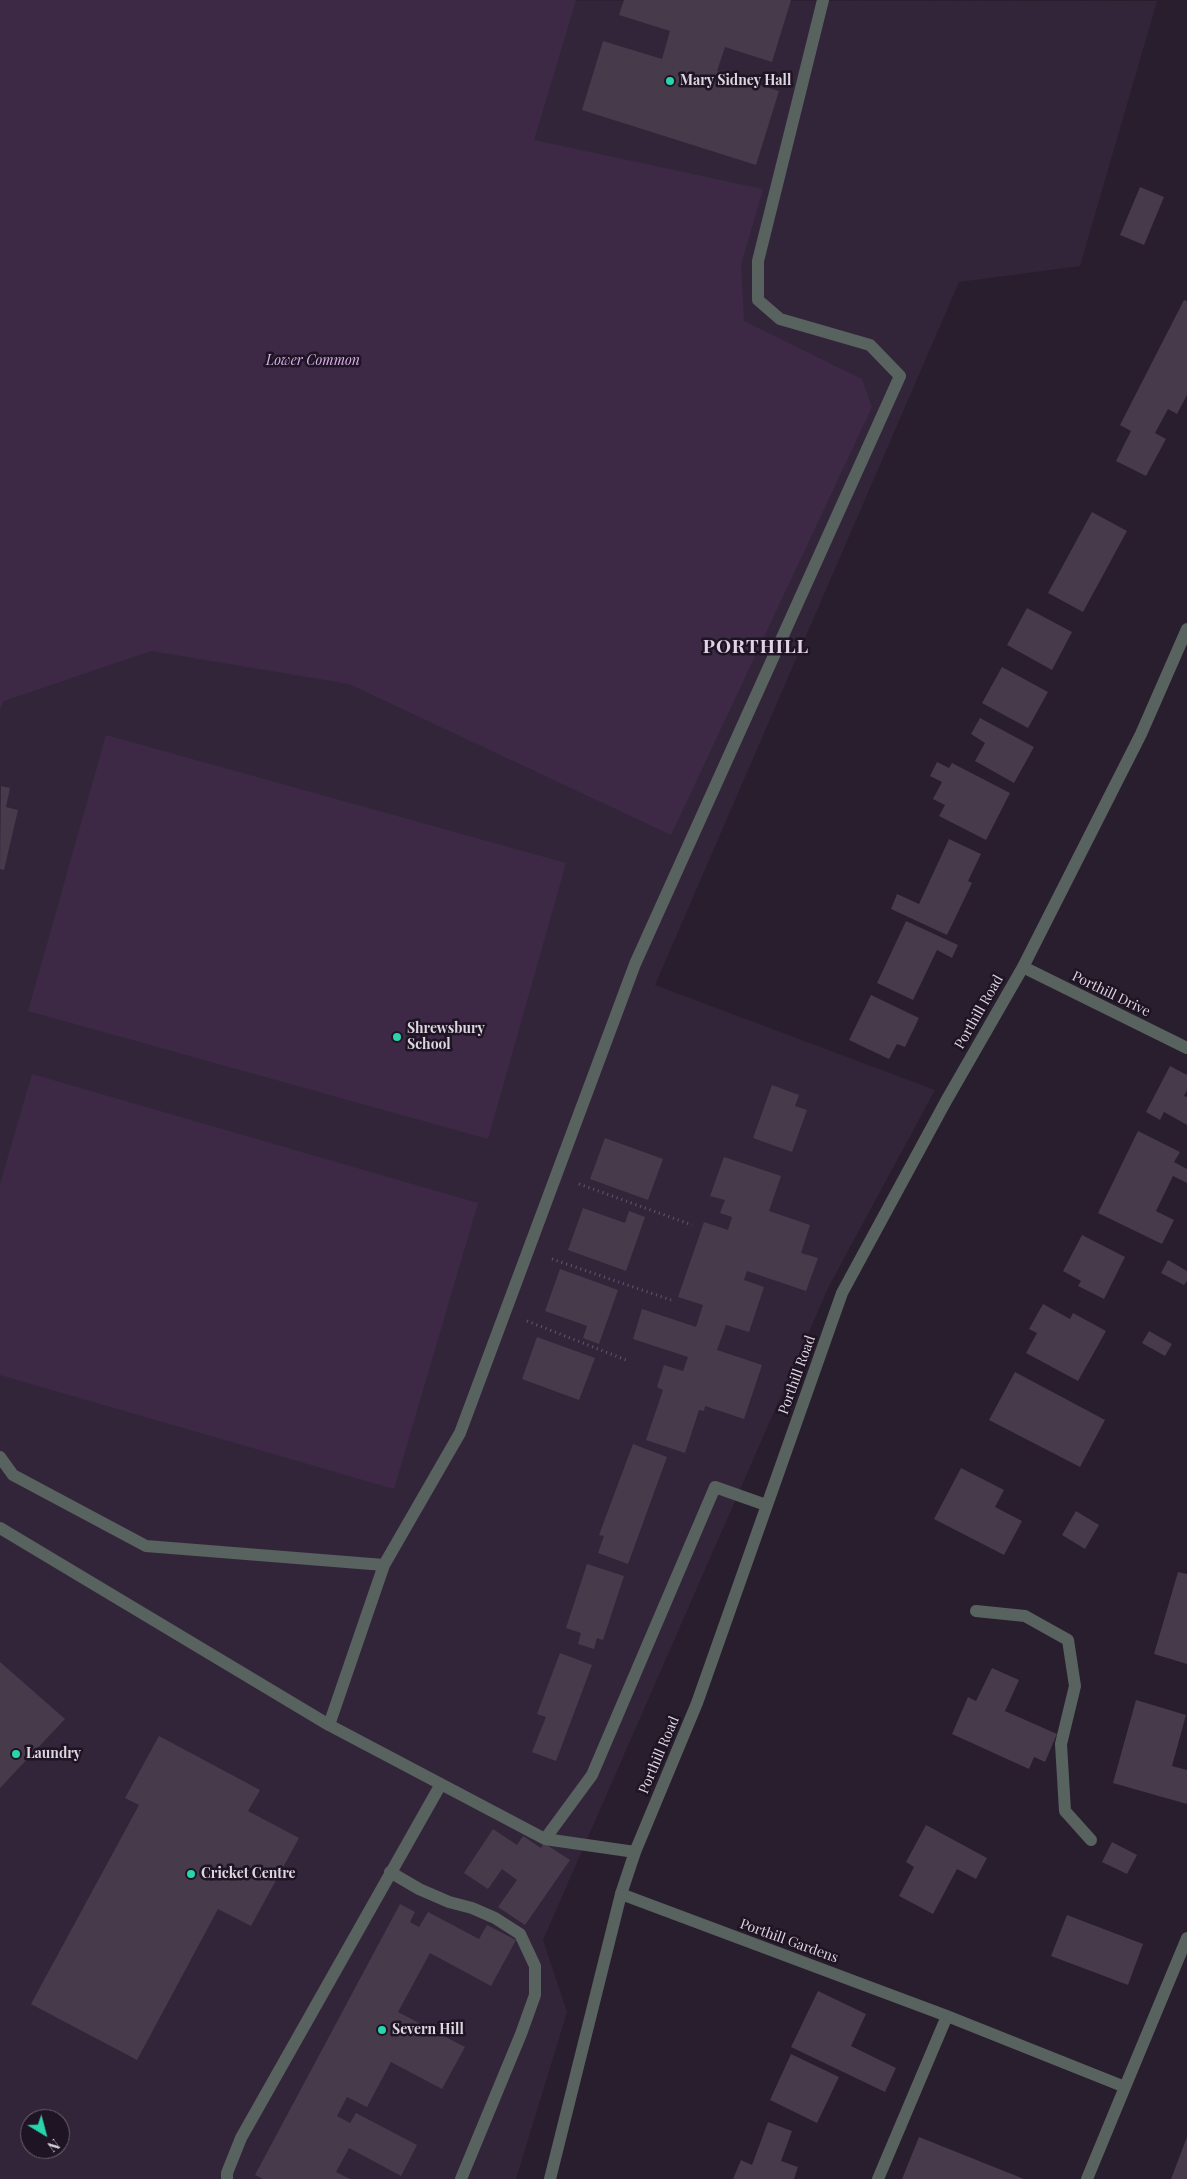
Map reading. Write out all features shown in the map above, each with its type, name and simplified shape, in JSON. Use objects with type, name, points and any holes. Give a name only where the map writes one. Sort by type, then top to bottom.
[{"type":"street","points":[[329,1725],[384,1565],[460,1433],[635,964],[900,376],[870,345],[780,319],[758,300],[758,260],[823,0]]},
{"type":"street","name":"Porthill Road","points":[[550,2179],[621,1894],[634,1852],[697,1703],[842,1293],[946,1100],[1023,967],[1141,734],[1187,629]]},
{"type":"street","name":"Porthill Drive","points":[[1023,967],[1187,1048]]},
{"type":"street","points":[[0,1457],[13,1475],[146,1546],[384,1565]]},
{"type":"street","points":[[546,1839],[592,1775],[715,1487],[766,1505]]},
{"type":"street","points":[[0,1528],[329,1725],[546,1839],[634,1852]]},
{"type":"street","points":[[976,1611],[1025,1616],[1068,1640],[1075,1686],[1061,1744],[1065,1811],[1091,1840]]},
{"type":"street","points":[[227,2179],[227,2173],[241,2138],[441,1784]]},
{"type":"street","points":[[390,1872],[419,1889],[495,1918],[520,1934],[535,1966],[534,1995],[521,2034],[461,2179]]},
{"type":"street","name":"Porthill Gardens","points":[[621,1894],[947,2016],[1125,2087]]},
{"type":"street","points":[[1088,2179],[1187,1938]]},
{"type":"street","points":[[878,2179],[947,2016]]},
{"type":"path","points":[[578,1184],[692,1225]]},
{"type":"path","points":[[552,1259],[671,1300]]},
{"type":"path","points":[[531,1322],[626,1360]]},
{"type":"shaded area","name":"Shrewsbury School","points":[[0,0],[1157,1],[1080,266],[959,282],[655,985],[935,1090],[829,1286],[543,1940],[567,2012],[516,2179],[0,2179]]},
{"type":"green space","name":"Lower Common","points":[[0,0],[576,0],[534,140],[763,189],[741,265],[744,321],[862,379],[872,407],[671,835],[349,684],[151,651],[4,701],[0,709]]},
{"type":"green space","points":[[106,735],[566,863],[488,1139],[28,1011]]},
{"type":"green space","points":[[32,1074],[478,1203],[394,1489],[0,1375],[0,1184]]},
{"type":"building","name":"Mary Sidney Hall","points":[[624,0],[791,0],[772,62],[725,47],[717,71],[779,91],[756,165],[582,110],[603,41],[662,59],[670,31],[619,15]]},
{"type":"building","points":[[1140,187],[1164,197],[1144,245],[1120,235]]},
{"type":"building","points":[[1184,300],[1187,301],[1187,395],[1177,414],[1168,409],[1155,433],[1166,439],[1146,476],[1116,461],[1131,431],[1120,425]]},
{"type":"building","points":[[1092,512],[1127,531],[1083,612],[1048,593]]},
{"type":"building","points":[[1027,608],[1072,632],[1052,670],[1007,645]]},
{"type":"building","points":[[1002,667],[1048,692],[1028,728],[982,703]]},
{"type":"building","points":[[980,718],[1034,747],[1014,783],[975,761],[985,743],[971,734]]},
{"type":"building","points":[[937,762],[949,768],[952,763],[1010,793],[986,840],[939,816],[945,805],[933,799],[942,782],[930,776]]},
{"type":"building","points":[[1,786],[10,788],[6,807],[18,810],[4,870],[0,869]]},
{"type":"building","points":[[949,839],[981,854],[968,881],[972,883],[947,935],[891,909],[897,894],[919,904]]},
{"type":"building","points":[[906,921],[958,945],[952,958],[937,950],[913,1000],[877,983]]},
{"type":"building","points":[[871,995],[919,1018],[905,1047],[897,1044],[889,1059],[849,1040]]},
{"type":"building","points":[[1170,1066],[1187,1075],[1187,1090],[1184,1096],[1187,1097],[1187,1125],[1164,1112],[1160,1120],[1146,1112]]},
{"type":"building","points":[[772,1085],[799,1095],[795,1106],[807,1110],[792,1152],[753,1138]]},
{"type":"building","points":[[1138,1131],[1180,1152],[1174,1162],[1187,1169],[1187,1183],[1173,1176],[1156,1211],[1174,1220],[1162,1244],[1098,1213]]},
{"type":"building","points":[[605,1138],[663,1159],[648,1200],[590,1179]]},
{"type":"building","points":[[724,1157],[781,1176],[769,1211],[810,1225],[801,1253],[818,1258],[806,1291],[747,1271],[744,1280],[764,1287],[749,1332],[726,1325],[717,1350],[762,1365],[744,1419],[705,1406],[704,1411],[699,1410],[685,1453],[646,1440],[663,1390],[657,1387],[664,1365],[683,1371],[688,1357],[633,1339],[642,1309],[696,1327],[703,1305],[678,1297],[704,1222],[728,1230],[732,1217],[720,1213],[725,1200],[710,1196]]},
{"type":"building","points":[[583,1208],[625,1223],[629,1211],[645,1217],[626,1271],[568,1250]]},
{"type":"building","points":[[1082,1235],[1125,1257],[1104,1299],[1078,1286],[1081,1281],[1063,1271]]},
{"type":"building","points":[[1168,1260],[1187,1271],[1187,1281],[1184,1285],[1161,1273]]},
{"type":"building","points":[[560,1269],[618,1290],[599,1344],[583,1338],[587,1326],[545,1311]]},
{"type":"building","points":[[1043,1304],[1070,1319],[1073,1313],[1106,1331],[1078,1381],[1026,1353],[1037,1333],[1029,1329]]},
{"type":"building","points":[[1149,1331],[1172,1344],[1165,1356],[1142,1343]]},
{"type":"building","points":[[537,1337],[595,1358],[579,1400],[522,1379]]},
{"type":"building","points":[[1015,1372],[1105,1420],[1080,1467],[989,1420]]},
{"type":"building","points":[[633,1444],[667,1457],[628,1564],[598,1553],[604,1536],[599,1535]]},
{"type":"building","points":[[961,1468],[1004,1490],[995,1507],[1022,1521],[1004,1555],[934,1519]]},
{"type":"building","points":[[1076,1511],[1099,1525],[1085,1549],[1062,1535]]},
{"type":"building","points":[[587,1564],[624,1576],[603,1640],[597,1638],[594,1649],[578,1644],[581,1633],[566,1628]]},
{"type":"building","points":[[1178,1572],[1187,1574],[1187,1664],[1154,1654]]},
{"type":"building","points":[[560,1653],[592,1665],[556,1761],[532,1752],[546,1717],[537,1714]]},
{"type":"building","name":"Laundry","points":[[0,1662],[65,1719],[0,1788]]},
{"type":"building","points":[[992,1668],[1019,1680],[1005,1711],[1057,1734],[1045,1762],[1034,1757],[1029,1769],[952,1734],[968,1697],[976,1701]]},
{"type":"building","points":[[1136,1700],[1186,1715],[1172,1766],[1187,1770],[1187,1804],[1113,1783]]},
{"type":"building","name":"Cricket Centre","points":[[159,1736],[260,1790],[248,1811],[299,1838],[251,1926],[218,1909],[137,2060],[31,2004],[139,1805],[125,1798]]},
{"type":"building","points":[[926,1825],[987,1858],[976,1879],[957,1869],[933,1914],[899,1896],[914,1867],[906,1862]]},
{"type":"building","points":[[493,1829],[517,1845],[523,1836],[541,1848],[544,1843],[570,1860],[525,1925],[498,1907],[517,1880],[502,1869],[488,1889],[464,1873]]},
{"type":"building","points":[[1112,1842],[1137,1855],[1127,1874],[1102,1862]]},
{"type":"building","name":"Severn Hill","points":[[400,1904],[415,1912],[410,1922],[419,1927],[428,1912],[479,1939],[487,1925],[516,1940],[491,1986],[430,1953],[398,2012],[465,2047],[442,2089],[391,2062],[367,2107],[347,2097],[337,2116],[350,2123],[356,2113],[417,2145],[401,2176],[349,2148],[336,2172],[350,2179],[263,2179],[255,2175]]},
{"type":"building","points":[[1067,1915],[1143,1944],[1128,1985],[1051,1956]]},
{"type":"building","points":[[818,1991],[866,2014],[851,2046],[896,2068],[885,2092],[791,2047]]},
{"type":"building","points":[[791,2054],[839,2077],[817,2123],[770,2100]]},
{"type":"building","points":[[768,2122],[792,2131],[781,2161],[798,2167],[794,2179],[733,2179],[741,2160],[752,2165]]},
{"type":"building","points":[[919,2137],[1024,2179],[902,2179]]},
{"type":"building","points":[[1187,2137],[1187,2179],[1171,2179]]},
{"type":"place","name":"Mary Sidney Hall","points":[[670,81]]},
{"type":"place","name":"Shrewsbury School","points":[[397,1037]]},
{"type":"place","name":"Laundry","points":[[16,1754]]},
{"type":"place","name":"Cricket Centre","points":[[191,1874]]},
{"type":"place","name":"Severn Hill","points":[[382,2030]]},
{"type":"district","name":"PORTHILL","points":[[756,647]]}]
